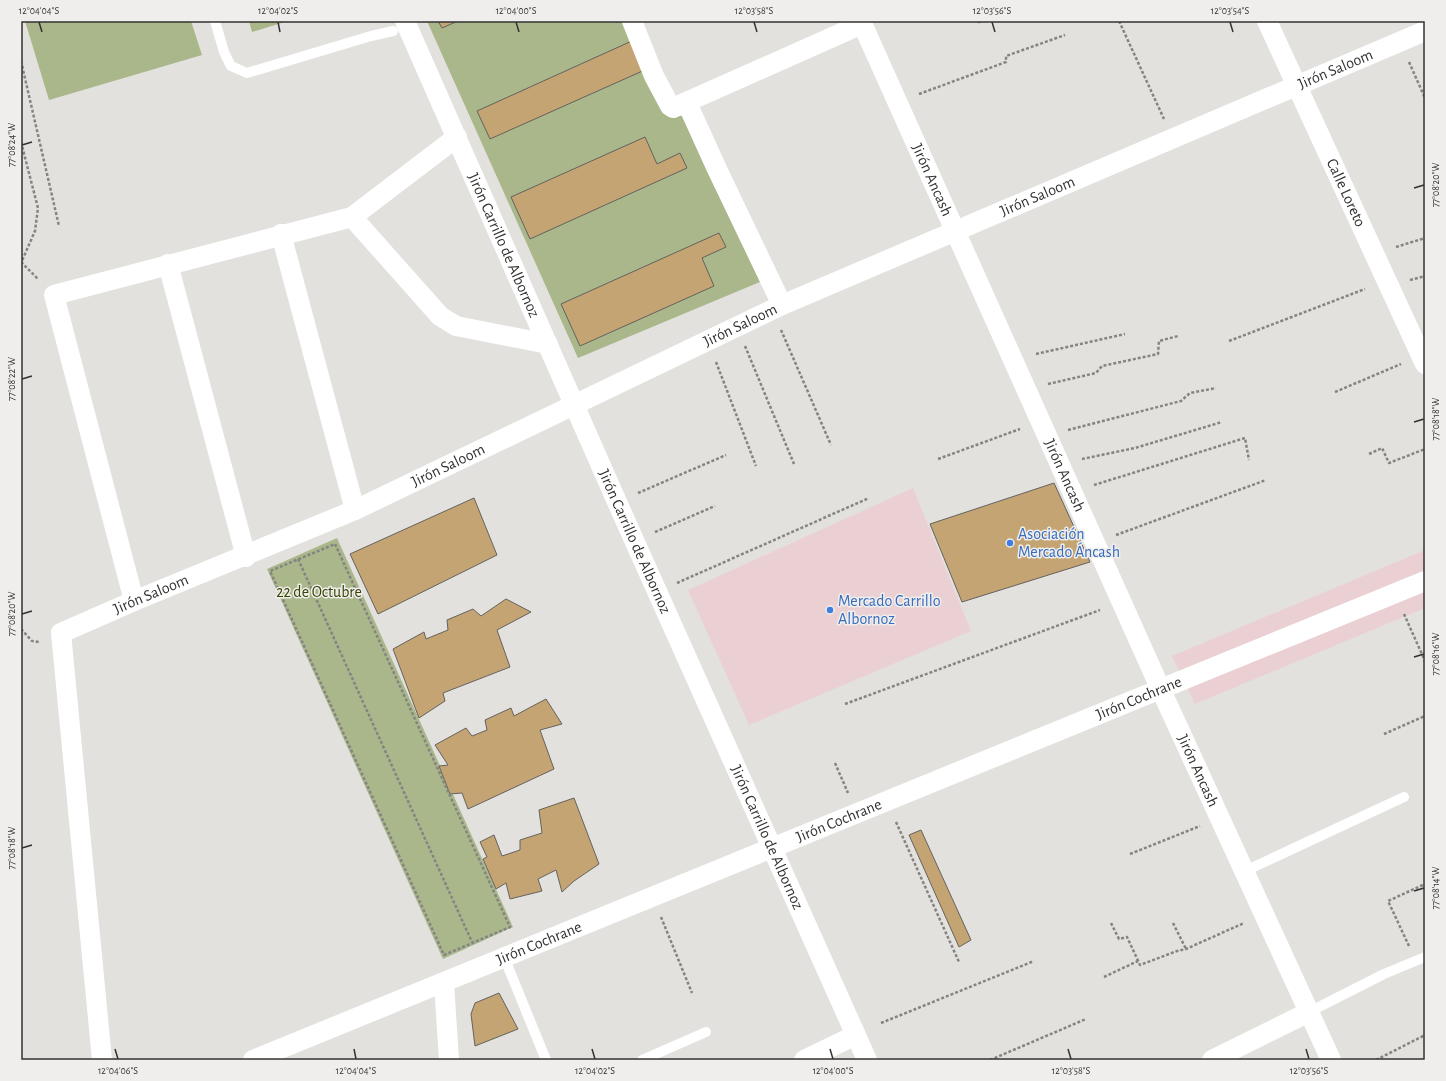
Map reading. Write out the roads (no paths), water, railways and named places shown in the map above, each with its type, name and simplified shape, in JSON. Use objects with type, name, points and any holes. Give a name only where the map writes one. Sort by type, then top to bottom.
[{"type":"street","points":[[632,21],[654,76],[670,106],[677,107],[861,22]]},
{"type":"street","name":"Calle Loreto","points":[[1267,21],[1423,360]]},
{"type":"street","name":"Jirón Ancash","points":[[861,22],[1161,690],[1331,1060]]},
{"type":"street","name":"Jirón Carrillo de Albornoz","points":[[399,26],[457,138],[617,502],[867,1060]]},
{"type":"street","name":"Jirón Saloom","points":[[102,1060],[61,633],[134,601],[355,510],[778,307],[1425,31]]},
{"type":"street","points":[[687,103],[778,307]]},
{"type":"street","points":[[134,601],[54,295],[281,234],[352,217],[457,138]]},
{"type":"street","points":[[352,217],[440,316],[456,326],[548,344]]},
{"type":"street","points":[[281,234],[355,510]]},
{"type":"street","points":[[168,264],[246,556]]},
{"type":"street","name":"Jirón Cochrane","points":[[253,1060],[773,849],[1425,581]]},
{"type":"street","points":[[444,983],[449,1060]]},
{"type":"street","points":[[1212,1060],[1309,1012]]},
{"type":"street","points":[[804,1060],[856,1035]]},
{"type":"lane","points":[[215,21],[224,52],[231,66],[247,73],[372,36],[399,26]]},
{"type":"lane","points":[[1245,871],[1404,797]]},
{"type":"lane","points":[[504,958],[546,1060]]},
{"type":"lane","points":[[1309,1012],[1384,974],[1420,959]]},
{"type":"lane","points":[[642,1060],[706,1032]]},
{"type":"place","name":"Asociación Mercado Áncash","points":[[1010,543]]},
{"type":"place","name":"Mercado Carrillo Albornoz","points":[[830,610]]},
{"type":"park label","name":"22 de Octubre","points":[[319,592]]}]
